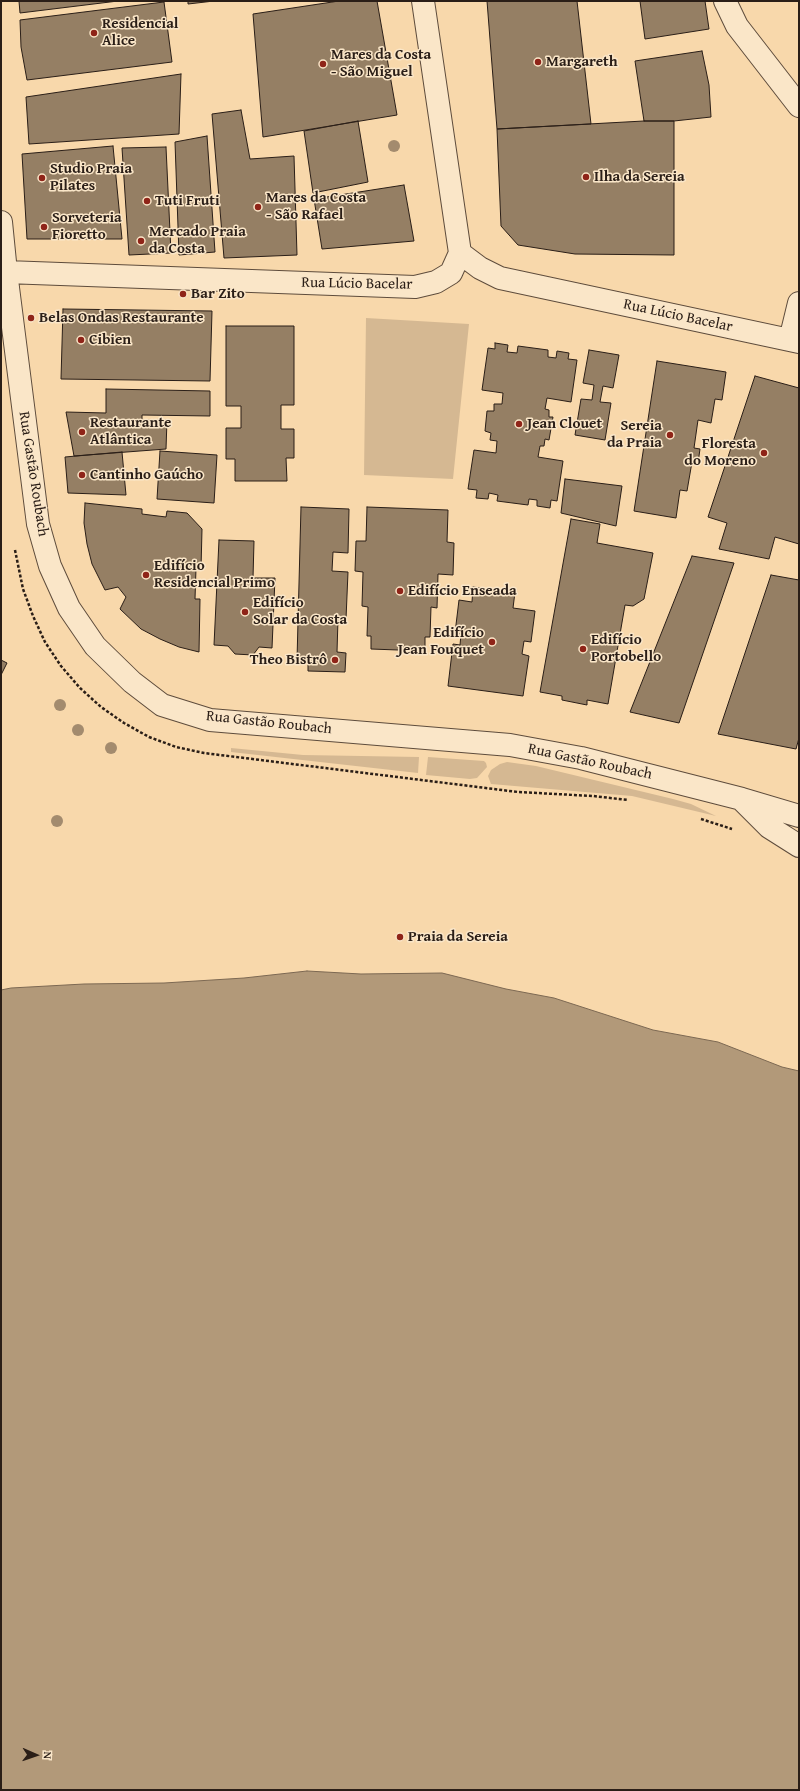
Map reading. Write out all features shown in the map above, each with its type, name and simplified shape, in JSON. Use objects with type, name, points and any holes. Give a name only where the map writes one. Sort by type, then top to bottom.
[{"type":"street","points":[[423,1],[460,253]]},
{"type":"street","points":[[725,1],[738,26],[799,106]]},
{"type":"street","name":"Rua Gastão Roubach","points":[[1,222],[38,524],[50,566],[69,608],[95,646],[132,682],[162,705],[210,720],[510,745],[581,758],[742,799],[799,816]]},
{"type":"street","name":"Rua Lúcio Bacelar","points":[[6,272],[415,287],[436,282],[451,272],[460,253],[480,268],[500,278],[794,341]]},
{"type":"street","points":[[794,341],[799,303]]},
{"type":"street","points":[[742,799],[769,828],[799,846]]},
{"type":"shaded area","points":[[366,318],[469,324],[453,479],[364,475]]},
{"type":"shaded area","points":[[231,748],[303,755],[419,757],[418,773],[231,752]]},
{"type":"shaded area","points":[[428,757],[484,761],[487,767],[477,778],[470,779],[426,775]]},
{"type":"shaded area","points":[[507,762],[536,766],[673,799],[691,804],[716,816],[632,796],[491,784],[488,776],[491,770],[500,764]]},
{"type":"shaded area","points":[[307,971],[361,974],[442,973],[506,989],[554,998],[653,1030],[718,1042],[782,1067],[799,1071],[799,1790],[1,1790],[1,990],[11,988],[84,984],[164,983],[244,978]]},
{"type":"building","points":[[19,1],[118,1],[20,13]]},
{"type":"building","points":[[188,1],[214,1],[188,4]]},
{"type":"building","name":"Mares da Costa - São Miguel","points":[[339,1],[377,1],[397,115],[263,137],[253,14]]},
{"type":"building","name":"Margareth","points":[[487,1],[577,1],[591,124],[497,129]]},
{"type":"building","points":[[640,1],[705,1],[709,29],[645,39]]},
{"type":"building","name":"Residencial Alice","points":[[164,2],[172,62],[27,80],[21,47],[20,20]]},
{"type":"building","points":[[702,51],[709,85],[711,117],[674,121],[644,121],[635,61]]},
{"type":"building","points":[[181,74],[179,134],[29,144],[26,97]]},
{"type":"building","name":"Mares da Costa - São Rafael","points":[[241,110],[250,159],[294,156],[297,255],[224,258],[212,114]]},
{"type":"building","points":[[358,121],[368,182],[313,193],[304,131]]},
{"type":"building","name":"Ilha da Sereia","points":[[644,121],[674,121],[674,255],[575,254],[518,245],[501,226],[497,129]]},
{"type":"building","points":[[207,136],[215,252],[179,255],[175,142]]},
{"type":"building","points":[[113,146],[122,239],[27,239],[22,154]]},
{"type":"building","name":"Tuti Fruti","points":[[166,147],[171,253],[129,255],[122,148]]},
{"type":"building","points":[[404,185],[414,241],[322,249],[314,199]]},
{"type":"building","points":[[63,309],[212,311],[210,381],[61,379]]},
{"type":"building","points":[[226,326],[294,326],[294,405],[281,405],[281,429],[294,429],[294,458],[286,458],[287,481],[235,481],[235,459],[226,459],[226,428],[241,428],[241,406],[226,406]]},
{"type":"building","name":"Jean Clouet","points":[[495,343],[508,345],[507,352],[517,353],[518,346],[548,350],[548,357],[556,358],[557,351],[569,353],[568,359],[577,360],[571,402],[547,398],[545,409],[549,410],[549,417],[553,417],[549,440],[545,439],[544,446],[540,446],[538,457],[563,461],[557,501],[551,500],[550,508],[537,506],[537,500],[529,499],[528,505],[497,501],[498,495],[489,493],[488,499],[476,498],[477,490],[468,489],[474,450],[496,453],[497,441],[490,440],[491,433],[485,431],[487,411],[494,411],[494,404],[502,404],[503,393],[482,390],[488,348],[495,349]]},
{"type":"building","points":[[589,350],[619,355],[613,388],[603,386],[600,402],[611,403],[605,440],[575,435],[581,399],[592,400],[594,385],[583,383]]},
{"type":"building","name":"Sereia da Praia","points":[[657,361],[726,372],[722,400],[715,399],[711,423],[698,420],[694,448],[700,449],[698,463],[692,462],[687,491],[680,490],[676,518],[634,511]]},
{"type":"building","name":"Floresta do Moreno","points":[[755,376],[799,388],[799,544],[775,537],[769,559],[719,549],[727,523],[708,517]]},
{"type":"building","points":[[106,389],[210,391],[210,416],[142,415],[142,420],[167,420],[166,449],[74,456],[66,412],[106,413]]},
{"type":"building","points":[[160,451],[217,455],[214,503],[157,499]]},
{"type":"building","points":[[122,452],[126,495],[68,493],[65,457]]},
{"type":"building","points":[[565,479],[622,486],[616,526],[561,513]]},
{"type":"building","name":"Edifício Residencial Primo","points":[[85,503],[142,509],[142,514],[166,517],[167,511],[187,513],[202,529],[201,569],[196,568],[195,599],[200,599],[199,652],[179,647],[141,629],[120,609],[126,597],[118,587],[105,590],[92,564],[87,544],[84,523]]},
{"type":"building","points":[[301,507],[349,509],[348,553],[333,552],[332,571],[348,572],[346,619],[338,619],[337,652],[346,653],[345,672],[308,671],[308,660],[297,660]]},
{"type":"building","name":"Edifício Enseada","points":[[367,507],[448,510],[447,542],[454,543],[453,575],[438,574],[437,608],[431,607],[430,637],[425,637],[425,651],[371,649],[371,636],[367,636],[368,607],[362,606],[363,572],[355,571],[356,541],[366,541]]},
{"type":"building","name":"Edifício Portobello","points":[[571,519],[600,524],[597,543],[653,553],[644,599],[633,606],[625,605],[608,704],[587,700],[587,705],[562,700],[562,696],[540,692]]},
{"type":"building","name":"Edifício Solar da Costa","points":[[219,540],[254,541],[253,578],[275,578],[272,648],[259,647],[253,655],[235,654],[228,646],[214,645]]},
{"type":"building","points":[[692,556],[734,563],[679,723],[630,712]]},
{"type":"building","points":[[771,575],[799,580],[799,738],[796,749],[718,734]]},
{"type":"building","name":"Edifício Jean Fouquet","points":[[473,587],[515,592],[513,608],[535,611],[531,642],[524,641],[522,654],[529,656],[523,696],[448,686],[453,644],[460,645],[461,634],[455,633],[459,600],[472,602]]},
{"type":"building","points":[[1,660],[7,663],[1,675]]},
{"type":"place","name":"Residencial Alice","points":[[94,33]]},
{"type":"place","name":"Margareth","points":[[538,62]]},
{"type":"place","name":"Mares da Costa - São Miguel","points":[[323,64]]},
{"type":"place","name":"Ilha da Sereia","points":[[586,177]]},
{"type":"place","name":"Studio Praia Pilates","points":[[42,178]]},
{"type":"place","name":"Tuti Fruti","points":[[147,201]]},
{"type":"place","name":"Mares da Costa - São Rafael","points":[[258,207]]},
{"type":"place","name":"Sorveteria Fioretto","points":[[44,227]]},
{"type":"place","name":"Mercado Praia da Costa","points":[[141,241]]},
{"type":"place","name":"Bar Zito","points":[[183,294]]},
{"type":"place","name":"Belas Ondas Restaurante","points":[[31,318]]},
{"type":"place","name":"Cibien","points":[[81,340]]},
{"type":"place","name":"Jean Clouet","points":[[519,424]]},
{"type":"place","name":"Restaurante Atlântica","points":[[82,432]]},
{"type":"place","name":"Sereia da Praia","points":[[670,435]]},
{"type":"place","name":"Floresta do Moreno","points":[[764,453]]},
{"type":"place","name":"Cantinho Gaúcho","points":[[82,475]]},
{"type":"place","name":"Edifício Residencial Primo","points":[[146,575]]},
{"type":"place","name":"Edifício Enseada","points":[[400,591]]},
{"type":"place","name":"Edifício Solar da Costa","points":[[245,612]]},
{"type":"place","name":"Edifício Jean Fouquet","points":[[492,642]]},
{"type":"place","name":"Edifício Portobello","points":[[583,649]]},
{"type":"place","name":"Theo Bistrô","points":[[335,660]]},
{"type":"place","name":"Praia da Sereia","points":[[400,937]]}]
